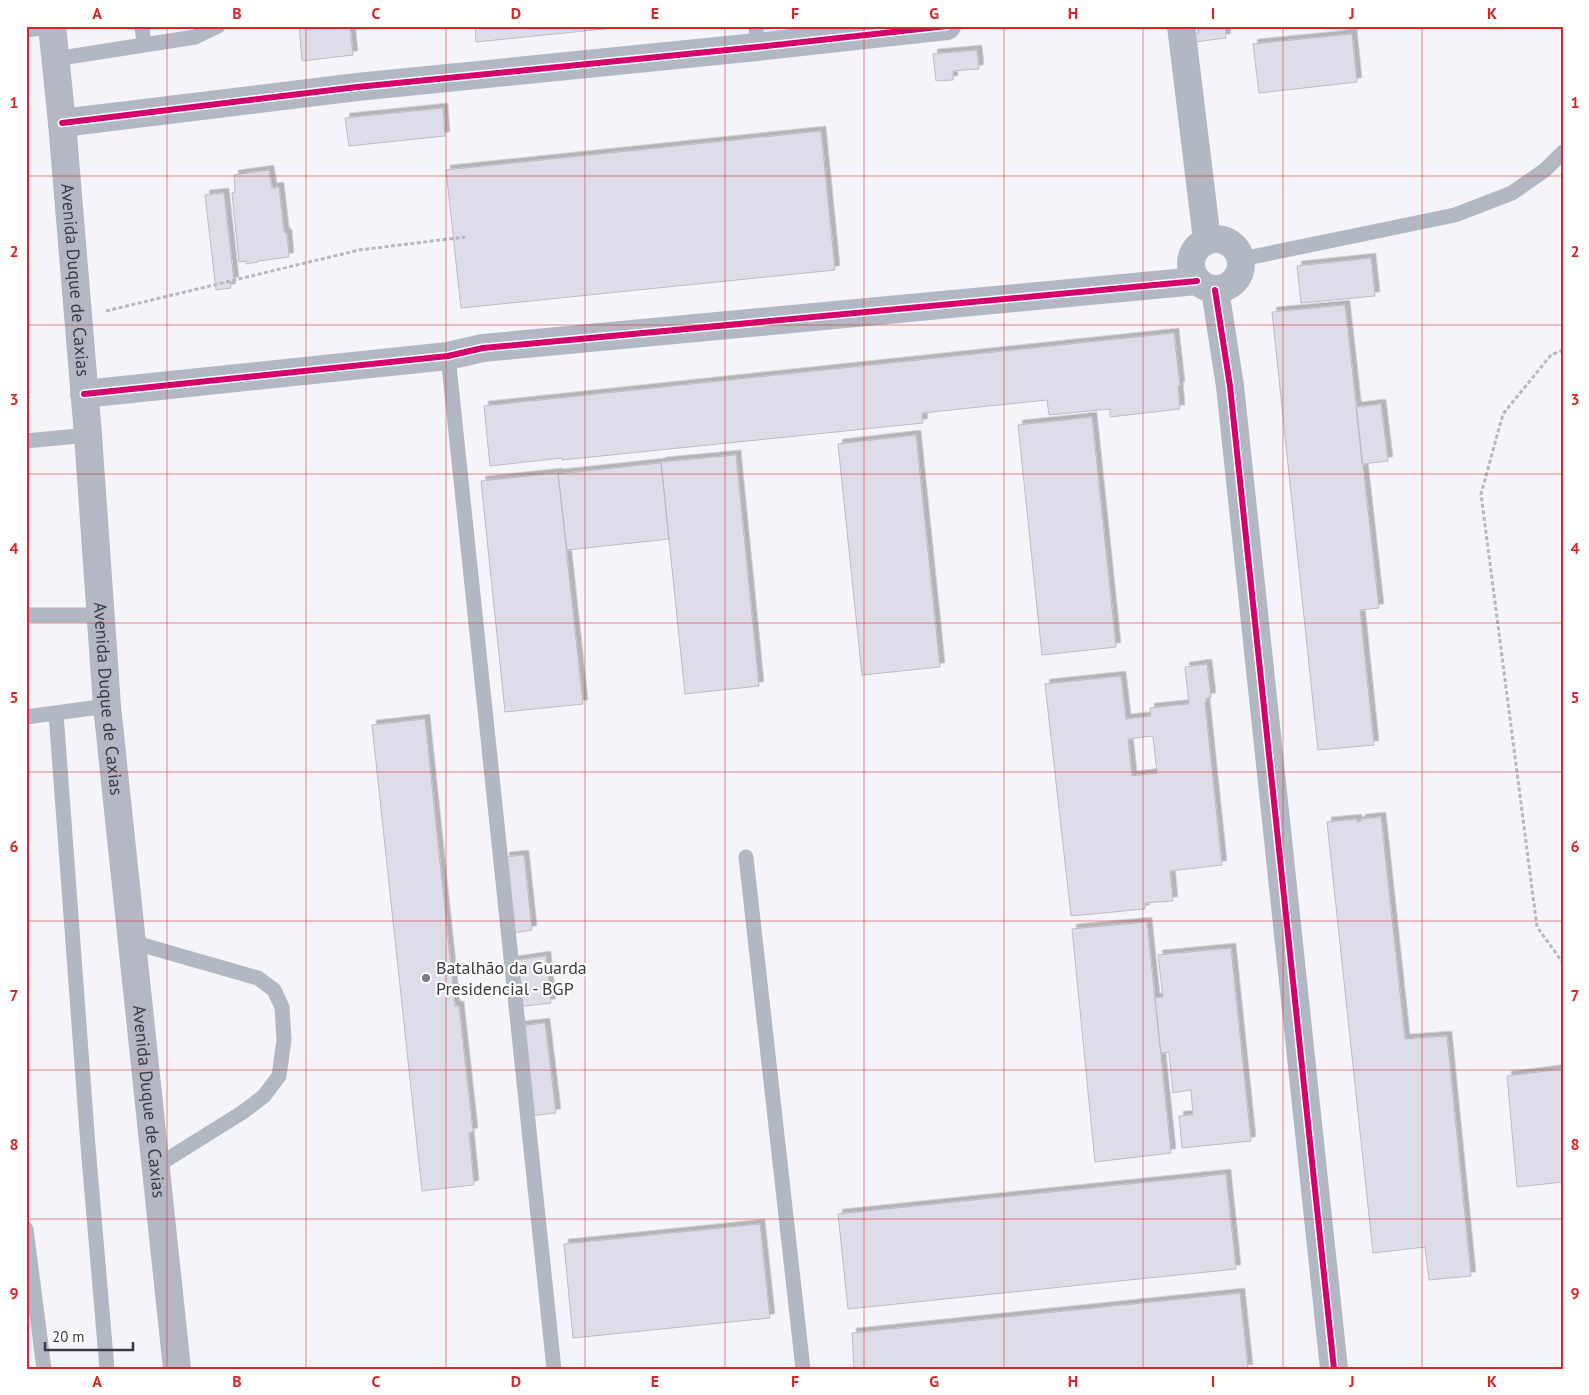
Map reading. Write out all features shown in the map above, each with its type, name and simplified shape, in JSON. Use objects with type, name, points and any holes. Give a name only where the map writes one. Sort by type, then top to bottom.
[{"type":"main road","name":"Avenida Duque de Caxias","points":[[43,28],[55,59],[62,123],[88,435],[107,706],[177,1369]]},
{"type":"street","points":[[62,123],[757,37],[947,26]]},
{"type":"street","points":[[1181,26],[1207,240]]},
{"type":"street","points":[[84,394],[448,356],[483,348],[1206,285],[1226,288],[1236,281],[1242,270],[1242,258],[1237,248],[1228,241],[1218,238],[1207,240],[1198,245],[1190,263],[1192,273],[1206,285],[1230,386],[1334,1369]]},
{"type":"lane","points":[[142,26],[144,45]]},
{"type":"lane","points":[[55,59],[195,37],[218,26]]},
{"type":"lane","points":[[1242,258],[1455,215],[1512,193],[1545,170],[1563,152]]},
{"type":"lane","points":[[448,356],[554,1369]]},
{"type":"lane","points":[[26,441],[88,435]]},
{"type":"lane","points":[[26,615],[100,615]]},
{"type":"lane","points":[[26,717],[107,706]]},
{"type":"lane","points":[[56,713],[88,1146],[108,1369]]},
{"type":"lane","points":[[746,857],[803,1369]]},
{"type":"lane","points":[[132,942],[258,978],[274,990],[282,1007],[284,1040],[279,1076],[264,1096],[243,1112],[156,1167]]},
{"type":"lane","points":[[26,1230],[44,1369]]},
{"type":"path","points":[[99,313],[359,250],[465,237]]},
{"type":"path","points":[[1563,350],[1551,355],[1504,414],[1481,494],[1536,927],[1563,963]]},
{"type":"building","points":[[299,26],[350,26],[353,55],[302,61]]},
{"type":"building","points":[[475,26],[594,26],[594,30],[476,42]]},
{"type":"building","points":[[594,26],[627,26],[594,30]]},
{"type":"building","points":[[1225,26],[1226,38],[1194,42],[1193,33],[1199,33],[1198,27]]},
{"type":"building","points":[[1352,34],[1357,82],[1259,93],[1253,44]]},
{"type":"building","points":[[977,50],[979,69],[953,71],[953,80],[936,81],[933,54]]},
{"type":"building","points":[[443,108],[445,136],[349,146],[345,118]]},
{"type":"building","points":[[821,131],[835,270],[461,308],[446,170]]},
{"type":"building","points":[[269,170],[272,188],[279,187],[289,257],[246,264],[246,261],[239,262],[232,193],[235,192],[234,175]]},
{"type":"building","points":[[224,193],[234,281],[230,282],[231,288],[216,290],[205,195]]},
{"type":"building","points":[[1371,258],[1375,296],[1301,303],[1297,266]]},
{"type":"building","points":[[1345,305],[1379,608],[1360,610],[1374,745],[1318,750],[1272,312]]},
{"type":"building","points":[[1174,333],[1180,386],[1178,386],[1180,409],[1110,417],[1110,409],[1049,415],[1047,400],[922,413],[923,423],[490,466],[484,406]]},
{"type":"building","points":[[1381,404],[1388,461],[1362,464],[1356,407]]},
{"type":"building","points":[[1092,417],[1116,647],[1042,655],[1018,425]]},
{"type":"building","points":[[916,435],[940,667],[862,675],[838,444]]},
{"type":"building","points":[[736,455],[759,686],[685,694],[661,462]]},
{"type":"building","points":[[661,463],[669,539],[567,550],[558,474]]},
{"type":"building","points":[[558,473],[583,704],[505,712],[481,481]]},
{"type":"building","points":[[1207,664],[1211,697],[1206,698],[1205,703],[1222,865],[1170,871],[1173,901],[1145,903],[1145,909],[1071,916],[1045,684],[1121,676],[1126,719],[1151,716],[1150,708],[1189,704],[1185,667]],"holes":[[[1153,736],[1157,773],[1132,776],[1128,739]]]},
{"type":"building","name":"Batalhão da Guarda Presidencial - BGP","points":[[425,719],[455,1006],[459,1006],[473,1132],[469,1133],[474,1184],[422,1191],[372,725]]},
{"type":"building","points":[[1381,817],[1405,1039],[1447,1036],[1471,1276],[1429,1280],[1425,1247],[1373,1253],[1327,822],[1357,819],[1357,822],[1361,821],[1361,819]]},
{"type":"building","points":[[524,855],[532,930],[513,933],[505,857]]},
{"type":"building","points":[[1147,922],[1171,1153],[1095,1162],[1072,929]]},
{"type":"building","points":[[1231,948],[1251,1141],[1182,1148],[1179,1116],[1193,1115],[1191,1090],[1173,1093],[1169,1052],[1161,1053],[1155,998],[1163,997],[1158,955]]},
{"type":"building","points":[[546,956],[551,1003],[516,1007],[511,961]]},
{"type":"building","points":[[545,1023],[556,1113],[529,1116],[519,1026]]},
{"type":"building","points":[[1563,1069],[1563,1182],[1517,1187],[1507,1076]]},
{"type":"building","points":[[1226,1174],[1236,1269],[848,1309],[838,1214]]},
{"type":"building","points":[[760,1224],[770,1318],[573,1338],[564,1244]]},
{"type":"building","points":[[1240,1293],[1248,1369],[854,1369],[852,1333]]},
{"type":"cycle path","points":[[62,123],[357,87],[947,26]]},
{"type":"cycle path","points":[[84,394],[448,356],[483,348],[1197,281]]},
{"type":"cycle path","points":[[1215,290],[1230,386],[1334,1369]]},
{"type":"place","name":"Batalhão da Guarda Presidencial - BGP","points":[[426,978]]}]
